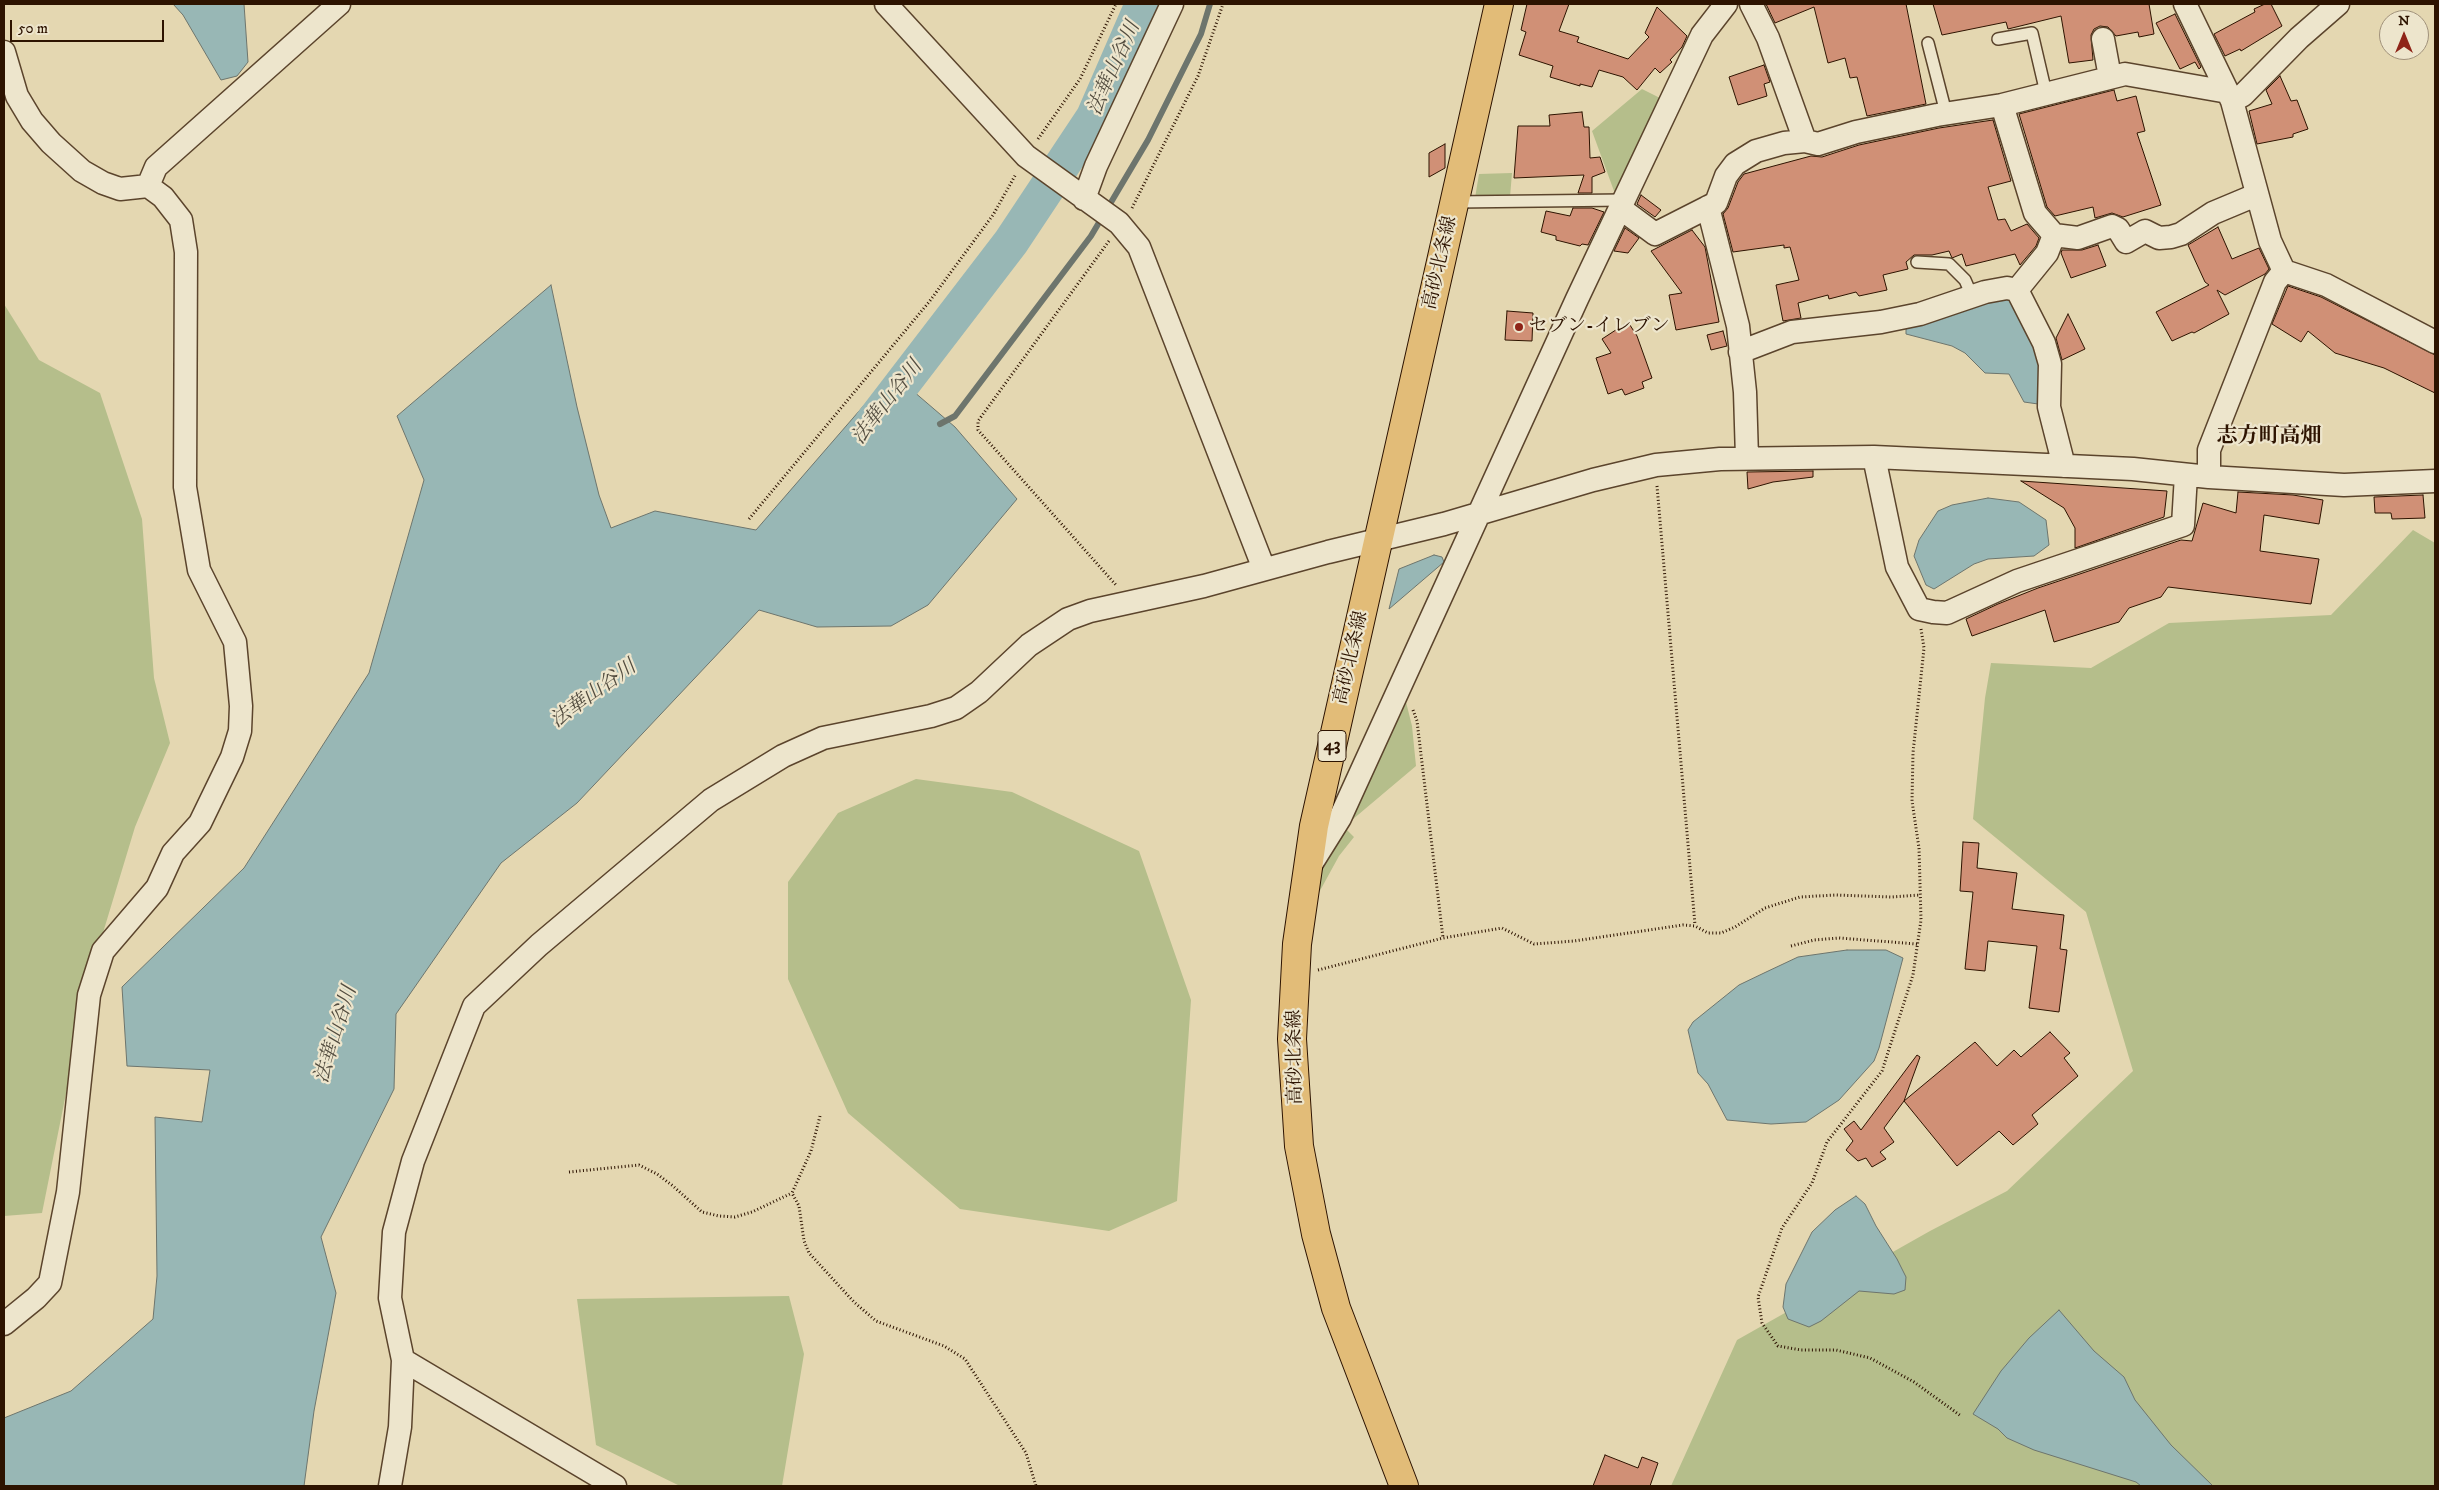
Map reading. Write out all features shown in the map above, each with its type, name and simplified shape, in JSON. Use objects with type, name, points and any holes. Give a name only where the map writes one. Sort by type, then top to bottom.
[{"type":"main road","name":"高砂北条線","points":[[1404,1486],[1336,1308],[1316,1234],[1299,1146],[1292,1039],[1296,976],[1306,873],[1314,826],[1499,4]]},
{"type":"street","points":[[148,186],[156,167],[339,4]]},
{"type":"street","points":[[886,4],[1026,156],[1121,225],[1139,247],[1264,569]]},
{"type":"street","points":[[1090,204],[1096,166],[1172,4]]},
{"type":"street","points":[[1306,873],[1340,818],[1477,515],[1702,35],[1726,4]]},
{"type":"street","points":[[1751,4],[1768,38],[1805,141]]},
{"type":"street","points":[[2185,4],[2230,97],[2270,241],[2284,271],[2326,285],[2435,342]]},
{"type":"street","points":[[1622,204],[1655,234],[1716,203],[1726,176],[1735,164],[1756,151],[1784,143],[1805,141],[1818,144],[1856,132],[1946,113],[2002,105],[2125,74],[2230,97],[2244,95],[2299,38],[2338,4]]},
{"type":"street","points":[[2103,39],[2110,77]]},
{"type":"street","points":[[4,52],[17,96],[32,121],[51,143],[82,171],[103,183],[120,189],[148,186],[163,197],[181,220],[186,252],[185,487],[199,570],[235,642],[240,682],[240,731],[221,782],[200,823],[173,853],[157,888],[103,952],[89,995],[68,1192],[50,1283],[36,1298],[4,1324]]},
{"type":"street","points":[[2002,105],[2035,213],[2054,235],[2078,238],[2112,226],[2118,229],[2126,242],[2145,231],[2159,238],[2171,237],[2181,234],[2213,213],[2256,194]]},
{"type":"street","points":[[1708,208],[1738,326],[1745,392],[1747,458]]},
{"type":"street","points":[[2017,290],[2047,254],[2054,235]]},
{"type":"street","points":[[2210,477],[2209,450],[2275,282],[2284,271]]},
{"type":"street","points":[[1740,352],[1792,332],[1882,322],[1920,314],[1972,296],[2006,288],[2017,290]]},
{"type":"street","points":[[2017,290],[2044,343],[2050,364],[2049,407],[2064,466]]},
{"type":"street","points":[[1874,457],[1898,567],[1919,609],[1947,613],[2017,581],[2183,525],[2186,475]]},
{"type":"street","points":[[390,1486],[400,1427],[402,1360],[390,1298],[394,1232],[413,1161],[474,1006],[539,945],[717,796],[783,756],[823,738],[931,716],[956,708],[979,692],[1029,645],[1068,619],[1131,602],[1204,586],[1477,515],[1592,480],[1656,465],[1747,458],[1874,457],[2133,469],[2210,477],[2344,484],[2435,481]]},
{"type":"street","points":[[402,1360],[615,1486]]},
{"type":"lane","points":[[1998,39],[2032,33],[2046,93]]},
{"type":"lane","points":[[1928,43],[1946,113]]},
{"type":"lane","points":[[1455,202],[1622,204]]},
{"type":"lane","points":[[1917,262],[1949,264],[1965,280],[1972,296]]},
{"type":"path","points":[[749,519],[929,302],[993,215],[1026,156],[1080,79],[1116,4]]},
{"type":"path","points":[[1131,602],[978,430],[978,421],[1121,225],[1198,76],[1223,4]]},
{"type":"path","points":[[1656,465],[1694,926]]},
{"type":"path","points":[[1919,609],[1924,648],[1914,753],[1912,801],[1918,848],[1920,920],[1913,975],[1882,1071],[1827,1142],[1812,1183],[1782,1228],[1758,1297],[1762,1323],[1778,1346],[1801,1350],[1836,1350],[1870,1358],[1914,1382],[1961,1416]]},
{"type":"path","points":[[1401,682],[1417,721],[1443,938]]},
{"type":"path","points":[[1296,976],[1443,938],[1502,928],[1534,944],[1574,941],[1683,924],[1694,926],[1708,933],[1721,933],[1735,927],[1764,908],[1800,897],[1836,894],[1891,897],[1920,895]]},
{"type":"path","points":[[1791,946],[1814,940],[1839,938],[1917,944]]},
{"type":"path","points":[[569,1172],[639,1165],[657,1174],[702,1212],[735,1217],[752,1212],[792,1193],[811,1150],[820,1116]]},
{"type":"path","points":[[792,1193],[799,1206],[804,1241],[809,1253],[854,1302],[876,1321],[944,1346],[965,1360],[1026,1453],[1036,1486]]},
{"type":"green space","points":[[1642,89],[1662,99],[1618,191],[1614,191],[1592,131]]},
{"type":"green space","points":[[1512,173],[1510,197],[1475,198],[1479,174]]},
{"type":"green space","points":[[4,304],[39,360],[100,393],[142,519],[154,678],[170,743],[135,827],[89,979],[42,1213],[4,1216]]},
{"type":"green space","points":[[2413,530],[2435,543],[2435,1486],[1671,1486],[1737,1340],[1930,1231],[2007,1191],[2133,1071],[2086,912],[1973,819],[1985,698],[1991,663],[2091,668],[2169,623],[2331,615]]},
{"type":"green space","points":[[1405,698],[1412,726],[1416,766],[1346,825]]},
{"type":"green space","points":[[916,779],[1012,792],[1139,851],[1191,1000],[1177,1201],[1109,1231],[960,1209],[848,1113],[788,979],[788,882],[838,813]]},
{"type":"green space","points":[[1344,827],[1354,837],[1339,856],[1310,909],[1317,874]]},
{"type":"green space","points":[[789,1296],[804,1354],[782,1486],[680,1486],[596,1445],[577,1299]]},
{"type":"water","points":[[173,4],[244,4],[248,62],[237,76],[221,80],[183,15]]},
{"type":"water","points":[[551,285],[577,407],[599,495],[611,528],[655,511],[756,530],[892,373],[955,427],[1017,499],[928,605],[891,626],[817,627],[759,610],[577,803],[501,863],[396,1014],[394,1089],[321,1237],[336,1293],[314,1411],[304,1486],[4,1486],[4,1418],[71,1391],[153,1319],[157,1276],[155,1117],[202,1122],[210,1070],[127,1066],[122,987],[244,868],[369,673],[424,480],[397,416]]},
{"type":"water","points":[[2010,297],[2040,355],[2038,404],[2024,402],[2009,374],[1985,373],[1965,353],[1952,346],[1906,334],[1906,325],[1958,309]]},
{"type":"water","points":[[1988,498],[2019,502],[2046,520],[2049,545],[2034,556],[1988,559],[1974,564],[1934,589],[1926,585],[1914,556],[1919,540],[1938,511],[1952,505]]},
{"type":"water","points":[[1434,555],[1442,557],[1444,562],[1389,609],[1399,569]]},
{"type":"water","points":[[1847,950],[1886,950],[1903,958],[1874,1061],[1839,1100],[1806,1122],[1771,1124],[1727,1120],[1708,1084],[1698,1073],[1688,1030],[1693,1022],[1739,985],[1798,957]]},
{"type":"water","points":[[1856,1196],[1865,1204],[1876,1226],[1897,1259],[1906,1277],[1905,1290],[1894,1294],[1859,1291],[1821,1321],[1809,1327],[1788,1319],[1783,1307],[1786,1284],[1812,1232],[1835,1210]]},
{"type":"water","points":[[2059,1310],[2094,1351],[2124,1377],[2135,1400],[2171,1445],[2213,1486],[2141,1486],[2136,1482],[2034,1450],[2007,1438],[1998,1429],[1973,1414],[2001,1371],[2029,1338]]},
{"type":"building","points":[[1527,4],[1569,4],[1559,31],[1579,37],[1577,42],[1628,59],[1649,37],[1645,33],[1657,7],[1687,36],[1682,47],[1670,60],[1672,62],[1660,73],[1655,68],[1637,90],[1623,77],[1599,70],[1592,87],[1580,84],[1580,86],[1550,77],[1553,66],[1519,55],[1526,32],[1521,30]]},
{"type":"building","points":[[1766,4],[1906,4],[1926,104],[1867,116],[1857,77],[1850,78],[1845,58],[1828,63],[1814,7],[1775,23]]},
{"type":"building","points":[[1933,4],[2149,4],[2154,34],[2139,37],[2138,32],[2116,36],[2108,27],[2100,26],[2094,29],[2091,35],[2093,60],[2069,63],[2061,16],[2008,29],[2006,22],[1942,35]]},
{"type":"building","points":[[2265,4],[2271,4],[2282,26],[2241,51],[2240,49],[2225,56],[2214,34],[2255,12],[2254,9]]},
{"type":"building","points":[[2175,14],[2201,67],[2199,69],[2195,62],[2180,69],[2156,23]]},
{"type":"building","points":[[1764,65],[1770,82],[1764,84],[1767,96],[1738,105],[1729,77]]},
{"type":"building","points":[[2280,76],[2291,101],[2297,100],[2308,129],[2293,134],[2293,137],[2257,144],[2249,111],[2272,104],[2266,90]]},
{"type":"building","points":[[2114,90],[2117,101],[2136,96],[2145,131],[2137,133],[2161,205],[2123,217],[2112,213],[2095,218],[2093,207],[2055,216],[2047,207],[2019,114]]},
{"type":"building","points":[[1582,112],[1584,127],[1589,127],[1590,158],[1600,157],[1605,172],[1592,177],[1592,193],[1578,193],[1584,175],[1514,178],[1518,126],[1550,126],[1549,115]]},
{"type":"building","points":[[1993,120],[2011,181],[1988,187],[1998,220],[2005,219],[2011,231],[2027,224],[2039,238],[2036,246],[2020,265],[2015,254],[1966,266],[1962,254],[1952,258],[1949,251],[1932,255],[1914,255],[1906,262],[1908,269],[1883,275],[1887,290],[1859,296],[1856,292],[1829,299],[1828,295],[1798,303],[1801,318],[1783,321],[1776,285],[1799,280],[1790,247],[1784,248],[1784,245],[1733,252],[1723,214],[1728,208],[1738,182],[1744,174],[1811,156],[1822,157],[1859,145],[1939,128]]},
{"type":"building","points":[[1445,144],[1445,168],[1429,177],[1429,153]]},
{"type":"building","points":[[1641,195],[1661,210],[1655,217],[1637,204]]},
{"type":"building","points":[[1573,208],[1592,208],[1604,212],[1588,245],[1582,244],[1580,246],[1556,240],[1556,236],[1541,232],[1546,211],[1570,216]]},
{"type":"building","points":[[2218,227],[2232,259],[2259,248],[2269,269],[2265,274],[2225,295],[2217,290],[2229,314],[2194,333],[2192,332],[2172,341],[2156,312],[2209,285],[2205,282],[2188,245]]},
{"type":"building","points":[[1625,228],[1639,238],[1628,253],[1614,251]]},
{"type":"building","points":[[1692,230],[1705,247],[1719,322],[1676,330],[1669,295],[1682,293],[1651,251]]},
{"type":"building","points":[[2098,245],[2106,266],[2071,278],[2061,253],[2062,250],[2082,250]]},
{"type":"building","points":[[2288,286],[2321,297],[2435,355],[2435,393],[2384,368],[2335,353],[2308,331],[2301,342],[2272,324]]},
{"type":"building","name":"セブン-イレブン","points":[[1507,311],[1533,313],[1532,341],[1505,340]]},
{"type":"building","points":[[2068,314],[2085,349],[2062,360],[2056,338]]},
{"type":"building","points":[[1628,322],[1637,336],[1652,378],[1642,382],[1644,388],[1625,395],[1622,389],[1608,394],[1596,358],[1611,353],[1602,339]]},
{"type":"building","points":[[1723,331],[1727,346],[1711,350],[1707,335]]},
{"type":"building","points":[[1813,471],[1813,477],[1773,482],[1748,489],[1747,472]]},
{"type":"building","points":[[2021,481],[2167,491],[2164,517],[2075,548],[2075,528],[2064,508]]},
{"type":"building","points":[[2238,492],[2293,495],[2323,500],[2319,524],[2264,515],[2260,551],[2319,559],[2311,604],[2168,587],[2161,597],[2129,608],[2119,622],[2054,642],[2045,610],[1972,636],[1966,619],[1998,604],[2038,588],[2181,540],[2192,541],[2203,503],[2236,513]]},
{"type":"building","points":[[2423,495],[2425,518],[2392,519],[2391,513],[2375,513],[2374,497]]},
{"type":"building","points":[[1963,842],[1979,843],[1977,868],[2017,873],[2012,909],[2064,915],[2060,949],[2067,950],[2059,1012],[2029,1008],[2037,946],[1988,941],[1985,971],[1965,969],[1973,892],[1960,891]]},
{"type":"building","points":[[2050,1032],[2070,1053],[2064,1058],[2078,1076],[2032,1115],[2038,1124],[2013,1145],[1999,1131],[1957,1166],[1904,1101],[1975,1042],[1997,1066],[2014,1050],[2021,1057]]},
{"type":"building","points":[[1917,1055],[1920,1057],[1904,1101],[1884,1128],[1894,1142],[1880,1152],[1886,1159],[1872,1167],[1866,1158],[1858,1161],[1846,1150],[1853,1141],[1844,1129],[1854,1121],[1861,1130]]},
{"type":"building","points":[[1605,1455],[1638,1468],[1642,1457],[1658,1463],[1650,1486],[1593,1486]]},
{"type":"waterway","name":"法華山谷川","points":[[873,422],[1011,242],[1094,117],[1143,4]]},
{"type":"waterway","points":[[940,424],[955,416],[1091,236],[1148,140],[1201,34],[1210,4]]},
{"type":"place","name":"セブン-イレブン","points":[[1519,327]]},
{"type":"district","name":"志方町高畑","points":[[2269,438]]}]
